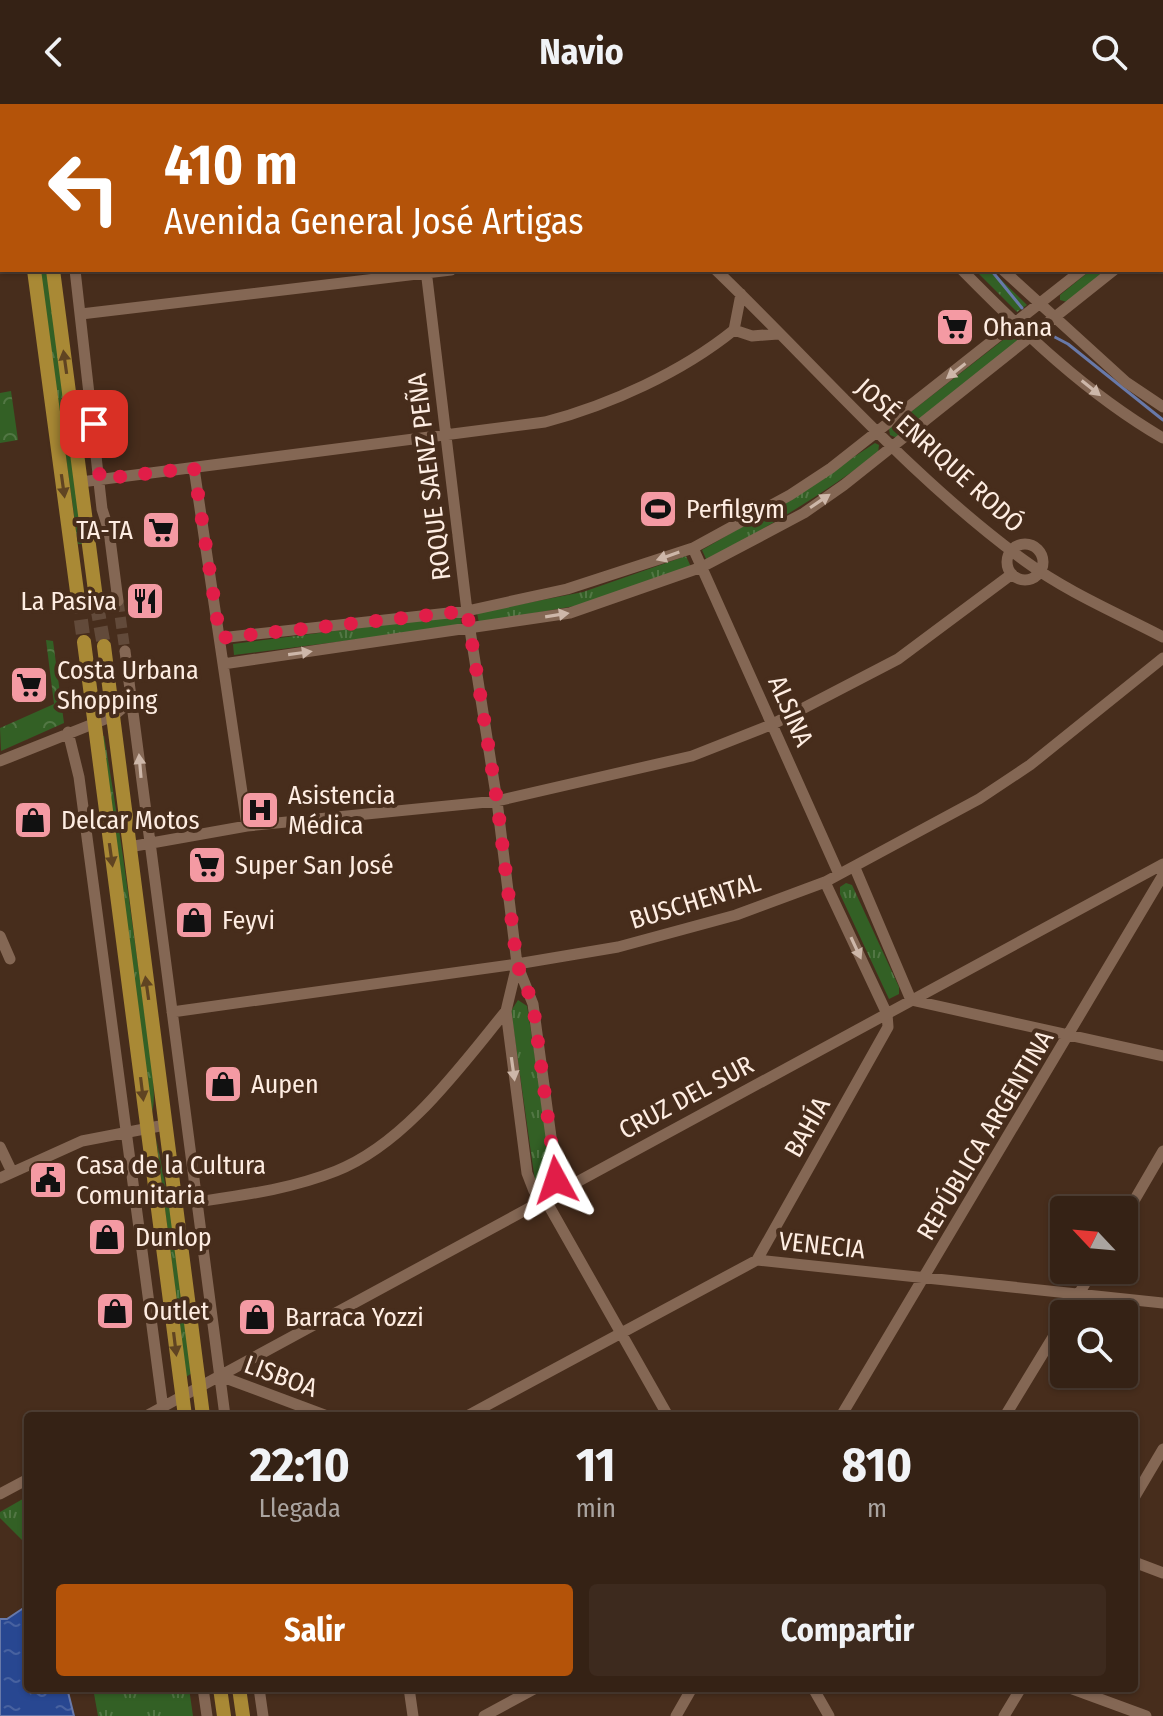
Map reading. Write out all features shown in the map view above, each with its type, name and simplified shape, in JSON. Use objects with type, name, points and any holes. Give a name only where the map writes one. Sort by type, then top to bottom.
[{"type":"main road","points":[[34,272],[78,599]]},
{"type":"main road","points":[[53,272],[97,606]]},
{"type":"main road","points":[[84,642],[184,1412]]},
{"type":"main road","points":[[104,646],[202,1412]]},
{"type":"main road","points":[[221,1692],[224,1716]]},
{"type":"main road","points":[[240,1692],[243,1716]]},
{"type":"street","points":[[75,272],[118,601]]},
{"type":"street","points":[[81,314],[426,272]]},
{"type":"street","name":"ROQUE SAENZ PEÑA","points":[[426,272],[467,611],[497,801],[517,964],[533,1004],[554,1159],[556,1180],[545,1199]]},
{"type":"street","name":"JOSÉ ENRIQUE RODÓ","points":[[718,272],[879,432],[892,449],[1012,550],[1040,571],[1163,637]]},
{"type":"street","points":[[964,272],[1030,338],[1109,403],[1163,438]]},
{"type":"street","points":[[1005,272],[1053,319],[1126,382],[1163,407]]},
{"type":"street","points":[[220,638],[467,611],[588,583],[693,548],[790,495],[879,432],[1080,272]]},
{"type":"street","points":[[223,664],[570,613],[702,567],[804,513],[892,449],[1112,272]]},
{"type":"street","points":[[81,482],[446,437],[580,413],[717,344],[734,330],[741,294]]},
{"type":"street","points":[[734,330],[752,336],[778,334]]},
{"type":"street","points":[[194,468],[247,826]]},
{"type":"street","name":"ALSINA","points":[[693,548],[838,872]]},
{"type":"street","points":[[1012,550],[1007,562],[1012,574],[1023,580],[1040,571]]},
{"type":"street","points":[[129,847],[247,826],[497,801],[692,756],[773,724],[898,659],[1012,574]]},
{"type":"street","points":[[125,651],[224,1412]]},
{"type":"street","name":"BUSCHENTAL","points":[[172,1012],[618,947],[736,915],[825,882],[838,872],[855,868],[979,799],[1030,765],[1163,658]]},
{"type":"street","points":[[0,761],[113,716],[126,705],[129,671]]},
{"type":"street","points":[[68,732],[79,777],[163,1412]]},
{"type":"street","name":"CRUZ DEL SUR","points":[[163,1412],[182,1396],[1163,864]]},
{"type":"street","points":[[855,868],[911,1000],[1163,1056]]},
{"type":"street","name":"REPÚBLICA ARGENTINA","points":[[843,1412],[1163,875]]},
{"type":"street","points":[[825,882],[887,1014]]},
{"type":"street","points":[[0,936],[10,959]]},
{"type":"street","name":"ROQUE SAENZ PEÑA","points":[[517,964],[506,1011],[527,1173],[534,1191],[545,1199],[666,1412]]},
{"type":"street","points":[[197,1202],[275,1190],[338,1171],[374,1148],[421,1111],[506,1011]]},
{"type":"street","name":"BAHÍA","points":[[757,1260],[885,1036],[887,1014]]},
{"type":"street","points":[[118,1063],[137,1050]]},
{"type":"street","points":[[0,1178],[82,1141],[126,1130],[165,1125]]},
{"type":"street","points":[[0,1147],[12,1172]]},
{"type":"street","points":[[1137,1196],[1163,1151]]},
{"type":"street","name":"VENECIA","points":[[474,1412],[757,1260],[1163,1303]]},
{"type":"street","points":[[1075,1300],[1085,1284]]},
{"type":"street","points":[[1007,1412],[1050,1342]]},
{"type":"street","name":"LISBOA","points":[[220,1376],[316,1412]]},
{"type":"street","points":[[1138,1491],[1163,1449]]},
{"type":"street","points":[[0,1494],[24,1481]]},
{"type":"street","points":[[1138,1564],[1163,1573]]},
{"type":"street","points":[[204,1692],[207,1716]]},
{"type":"street","points":[[260,1692],[263,1716]]},
{"type":"street","points":[[410,1692],[413,1716]]},
{"type":"street","points":[[484,1716],[529,1692]]},
{"type":"street","points":[[676,1716],[690,1692]]},
{"type":"street","points":[[815,1692],[829,1716]]},
{"type":"street","points":[[1004,1716],[1019,1692]]},
{"type":"street","points":[[1081,1692],[1146,1716]]},
{"type":"green space","points":[[40,272],[46,272],[53,306],[84,544],[78,544]]},
{"type":"green space","points":[[977,272],[993,272],[1027,305],[1017,312]]},
{"type":"green space","points":[[1089,272],[1104,272],[1067,302],[1060,300],[1060,295]]},
{"type":"green space","points":[[1012,333],[1018,341],[897,438],[890,435],[889,429]]},
{"type":"green space","points":[[11,391],[18,440],[0,443],[0,393]]},
{"type":"green space","points":[[875,443],[879,445],[878,453],[858,468],[795,510],[707,561],[702,550],[790,499]]},
{"type":"green space","points":[[686,556],[691,567],[586,604],[479,623],[477,613],[583,592]]},
{"type":"green space","points":[[460,615],[462,626],[234,655],[233,644]]},
{"type":"green space","points":[[46,640],[53,641],[64,723],[1,751],[0,728],[54,704]]},
{"type":"green space","points":[[100,736],[104,736],[126,875],[150,1050],[154,1092],[152,1112]]},
{"type":"green space","points":[[846,883],[852,885],[899,987],[899,994],[889,999],[840,894],[840,887]]},
{"type":"green space","points":[[518,1000],[527,1006],[553,1173],[542,1184],[535,1181],[511,1011]]},
{"type":"green space","points":[[156,1137],[172,1220],[192,1373],[186,1377]]},
{"type":"green space","points":[[24,1498],[24,1542],[0,1518],[0,1512]]},
{"type":"green space","points":[[94,1692],[190,1692],[193,1716],[98,1716]]},
{"type":"water","points":[[24,1608],[24,1692],[68,1692],[74,1716],[0,1716],[0,1619],[7,1619]]},
{"type":"waterway","points":[[993,272],[1022,308]]},
{"type":"waterway","points":[[1049,334],[1068,344],[1163,420]]},
{"type":"tunnel","points":[[78,599],[84,642]]},
{"type":"tunnel","points":[[118,601],[125,651]]},
{"type":"tunnel","points":[[97,606],[104,646]]},
{"type":"place","name":"Ohana","points":[[955,327]]},
{"type":"place","name":"Perfilgym","points":[[658,509]]},
{"type":"place","name":"TA-TA","points":[[161,530]]},
{"type":"place","name":"La Pasiva","points":[[145,601]]},
{"type":"place","name":"Costa Urbana Shopping","points":[[29,685]]},
{"type":"place","name":"Asistencia Médica","points":[[260,810]]},
{"type":"place","name":"Delcar Motos","points":[[33,820]]},
{"type":"place","name":"Super San José","points":[[207,865]]},
{"type":"place","name":"Feyvi","points":[[194,920]]},
{"type":"place","name":"Aupen","points":[[223,1084]]},
{"type":"place","name":"Casa de la Cultura Comunitaria","points":[[48,1180]]},
{"type":"place","name":"Dunlop","points":[[107,1237]]},
{"type":"place","name":"Outlet","points":[[115,1311]]},
{"type":"place","name":"Barraca Yozzi","points":[[257,1317]]},
{"type":"route","points":[[94,424],[100,479],[194,468],[220,638],[467,611],[497,801],[517,964],[533,1004],[556,1180]]}]
